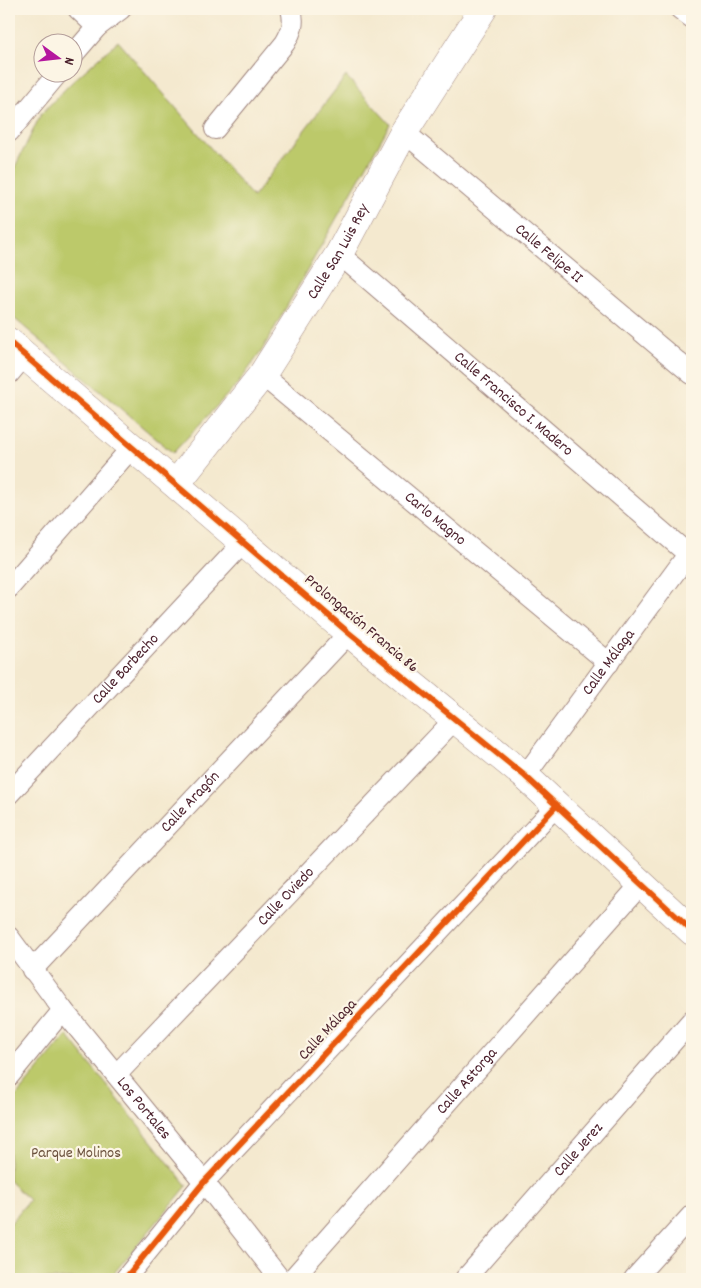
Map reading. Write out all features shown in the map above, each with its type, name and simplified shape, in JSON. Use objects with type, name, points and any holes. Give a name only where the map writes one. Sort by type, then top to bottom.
[{"type":"street","points":[[78,9],[98,27]]},
{"type":"street","points":[[82,45],[98,27],[121,9]]},
{"type":"street","points":[[215,129],[292,31],[294,19],[291,9]]},
{"type":"street","name":"Calle San Luis Rey","points":[[176,484],[262,375],[339,254],[404,132],[483,9]]},
{"type":"street","points":[[680,9],[692,18]]},
{"type":"street","points":[[9,132],[51,82]]},
{"type":"street","name":"Calle Felipe II","points":[[404,132],[692,374]]},
{"type":"street","name":"Calle Francisco I. Madero","points":[[339,254],[690,552]]},
{"type":"street","name":"Prolongación Francia 86","points":[[14,357],[132,447],[349,633],[525,776],[692,931]]},
{"type":"street","name":"Carlo Magno","points":[[262,375],[609,663]]},
{"type":"street","points":[[9,588],[132,447]]},
{"type":"street","name":"Calle Barbecho","points":[[9,794],[242,543]]},
{"type":"street","name":"Calle Málaga","points":[[525,776],[690,552]]},
{"type":"street","name":"Calle Aragón","points":[[32,970],[349,633]]},
{"type":"street","name":"Calle Oviedo","points":[[117,1074],[455,719]]},
{"type":"street","name":"Calle Málaga","points":[[125,1279],[204,1182],[557,804]]},
{"type":"street","name":"Calle Astorga","points":[[292,1279],[641,884]]},
{"type":"street","name":"Los Portales","points":[[9,936],[63,1010],[117,1074],[280,1279]]},
{"type":"street","points":[[9,1076],[63,1010]]},
{"type":"street","name":"Calle Jerez","points":[[465,1279],[692,1020]]},
{"type":"street","points":[[634,1279],[692,1215]]},
{"type":"green space","points":[[118,41],[253,197],[346,76],[390,124],[261,352],[240,381],[173,453],[9,314],[9,179],[41,114],[72,82],[82,82],[82,73]]},
{"type":"green space","name":"Parque Molinos","points":[[67,1035],[187,1186],[109,1279],[9,1279],[9,1225],[29,1200],[9,1181],[9,1105]]},
{"type":"cycle path","points":[[9,342],[349,633],[525,776],[692,931]]},
{"type":"cycle path","points":[[125,1279],[204,1182],[557,805]]}]
